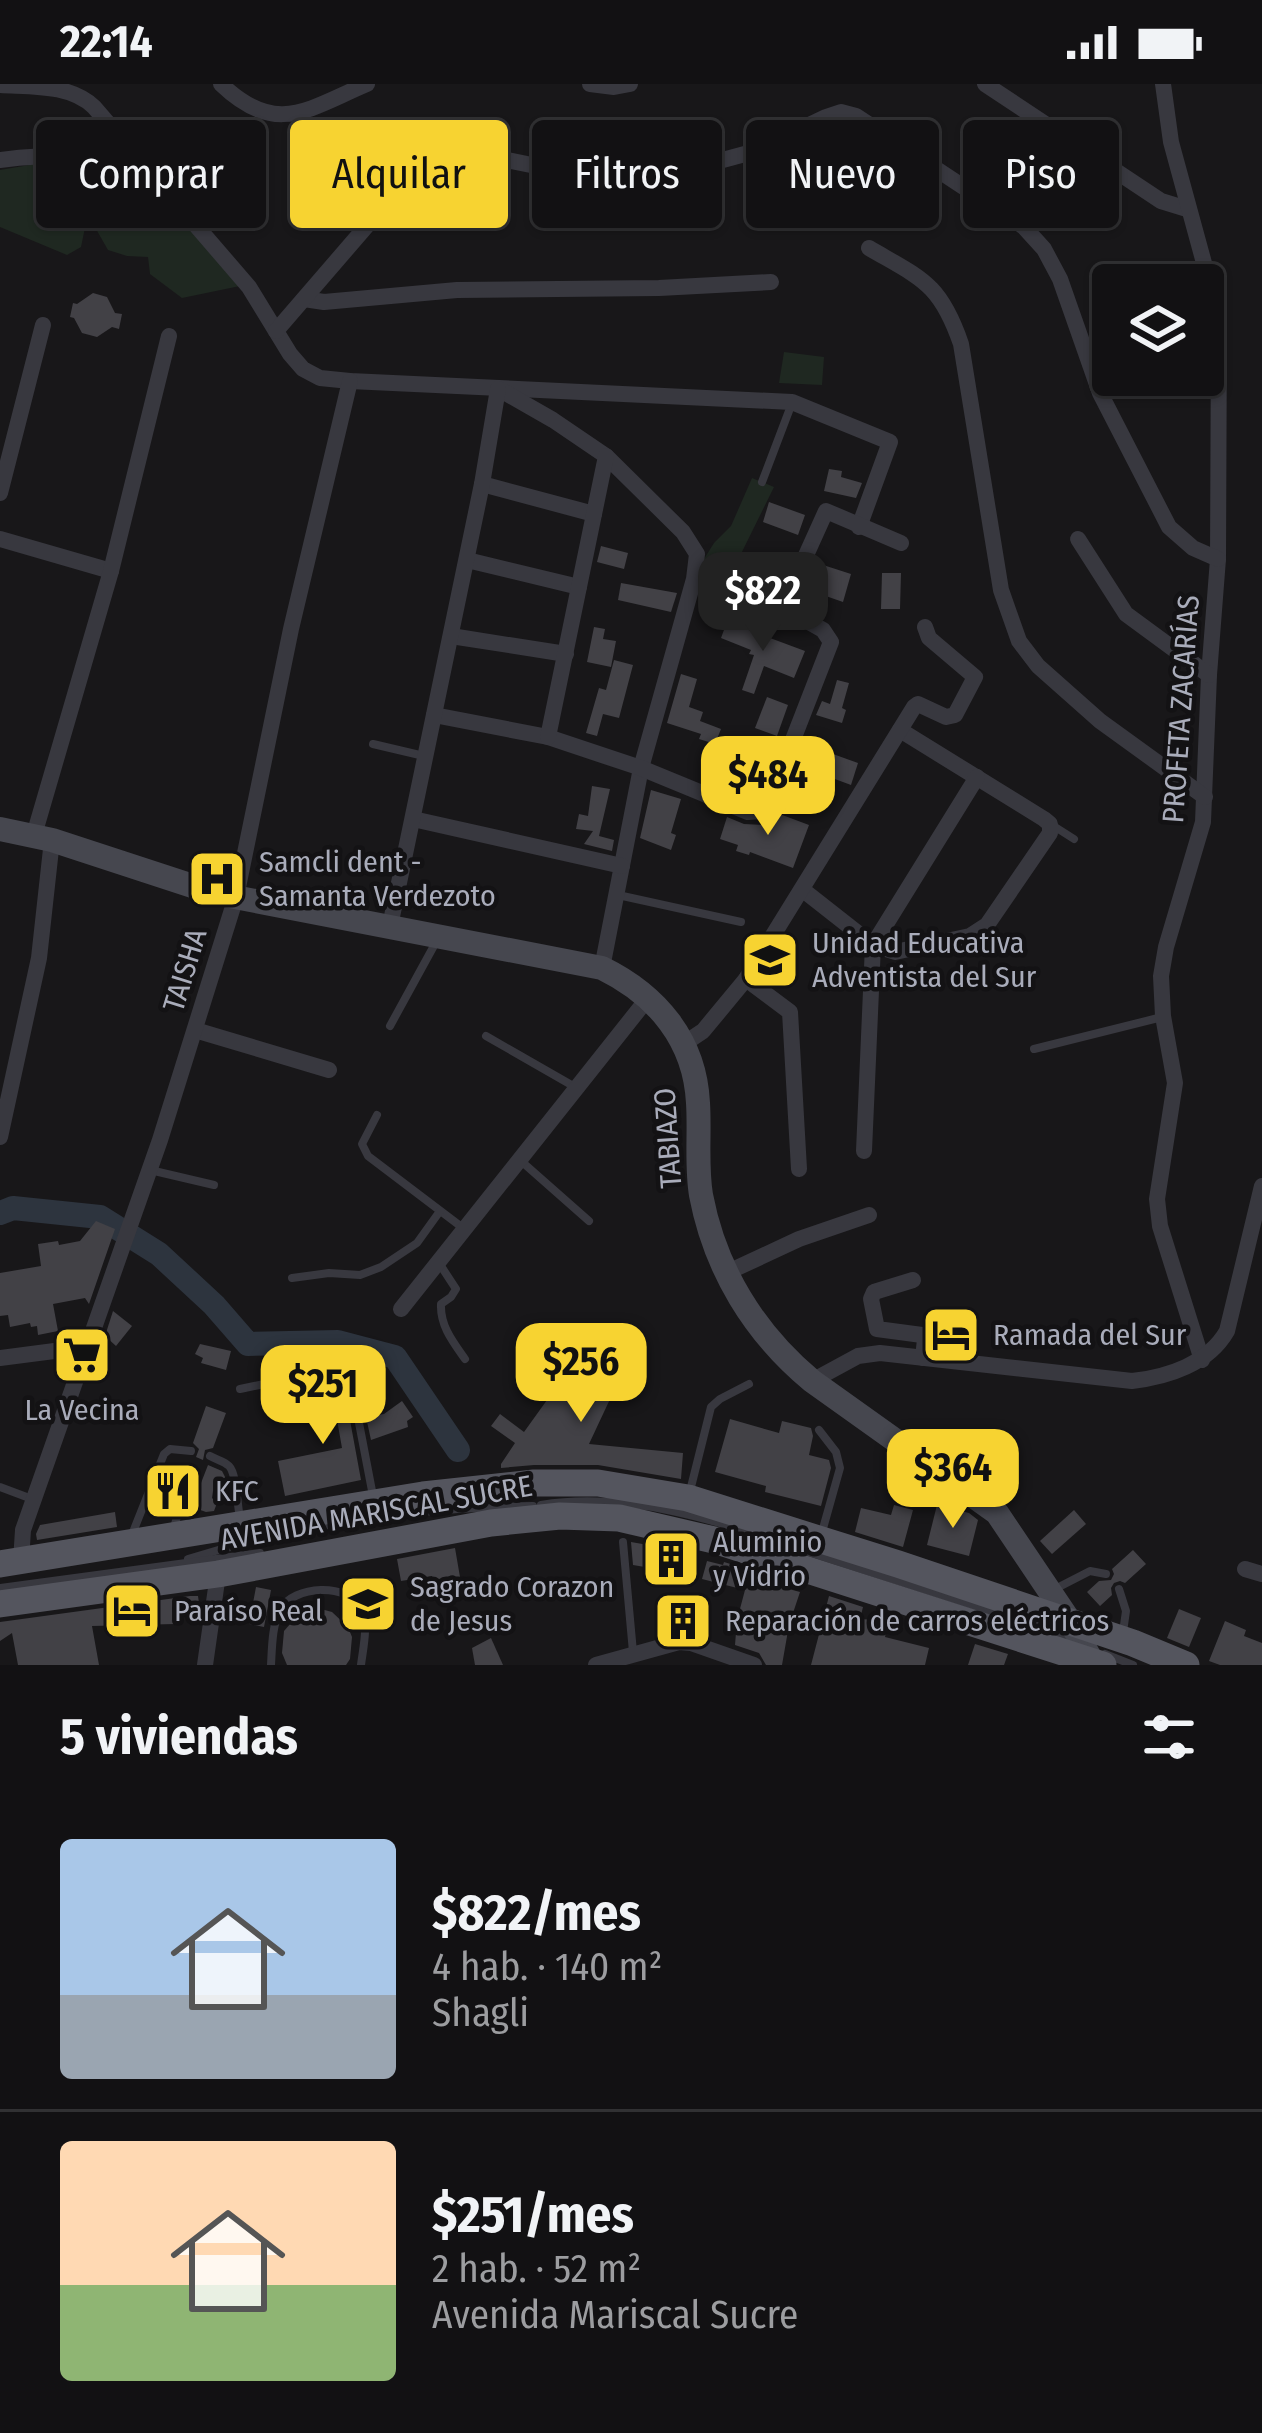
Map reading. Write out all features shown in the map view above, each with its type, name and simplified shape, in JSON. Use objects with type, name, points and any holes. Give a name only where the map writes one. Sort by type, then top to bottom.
[{"type":"main road","name":"AVENIDA MARISCAL SUCRE","points":[[10,1563],[128,1544],[170,1551],[238,1512],[374,1503],[484,1487],[598,1483],[688,1498],[820,1539],[1087,1648]]},
{"type":"main road","name":"AVENIDA MARISCAL SUCRE","points":[[0,1604],[218,1574],[490,1523],[560,1516],[620,1518],[714,1540],[1035,1650],[1128,1652],[1186,1665]]},
{"type":"street","points":[[221,84],[256,110],[284,116],[367,84]]},
{"type":"street","points":[[590,84],[630,84]]},
{"type":"street","points":[[985,84],[1161,201],[1187,209]]},
{"type":"street","name":"PROFETA ZACARÍAS","points":[[1162,84],[1171,142],[1203,264]]},
{"type":"street","points":[[0,85],[53,89],[83,97],[104,120]]},
{"type":"street","points":[[276,331],[424,164],[465,155],[610,181],[678,172],[782,144],[805,127],[841,112],[856,116],[1024,227],[1044,249],[1060,279],[1100,393],[1169,527],[1193,548],[1218,559]]},
{"type":"street","points":[[0,160],[36,155]]},
{"type":"street","points":[[199,228],[249,287],[290,354],[320,378],[792,401],[890,442],[859,526]]},
{"type":"street","points":[[869,248],[927,282],[949,310],[961,344],[1000,590],[1019,641],[1037,665],[1100,722],[1205,797]]},
{"type":"street","points":[[304,299],[323,302],[457,290],[771,282]]},
{"type":"street","points":[[0,493],[43,325]]},
{"type":"street","points":[[0,1137],[39,958],[43,837],[169,336]]},
{"type":"street","name":"TAISHA","points":[[10,1563],[149,1170],[236,897],[291,628],[350,381]]},
{"type":"street","points":[[498,389],[606,456],[683,532],[697,554],[641,768],[602,968]]},
{"type":"street","points":[[390,926],[498,389]]},
{"type":"street","name":"PROFETA ZACARÍAS","points":[[1202,1360],[1157,1214],[1175,1084],[1161,976],[1198,848],[1205,797],[1218,559],[1221,396]]},
{"type":"street","points":[[548,737],[606,456]]},
{"type":"street","points":[[482,484],[594,514]]},
{"type":"street","points":[[434,715],[548,737],[641,768],[748,812],[760,811],[768,805],[831,642],[823,629],[786,609],[784,601],[826,511],[901,543]]},
{"type":"street","points":[[0,539],[111,571]]},
{"type":"street","points":[[1078,539],[1126,614],[1209,675]]},
{"type":"street","points":[[466,560],[579,587]]},
{"type":"street","points":[[685,1043],[703,1030],[746,979],[918,704],[951,718],[975,677],[929,638],[925,627]]},
{"type":"street","points":[[451,635],[566,654]]},
{"type":"street","points":[[803,890],[873,945],[903,952],[970,936],[987,925],[1050,832],[1050,824],[900,730]]},
{"type":"street","points":[[864,1151],[873,945],[977,777]]},
{"type":"street","points":[[412,819],[622,866]]},
{"type":"street","name":"TABIAZO","points":[[0,829],[43,837],[236,897],[602,968],[622,978],[648,998],[685,1043],[696,1080],[700,1190],[707,1224],[726,1273],[769,1341],[812,1381],[997,1514],[1087,1648]]},
{"type":"street","points":[[746,979],[790,1012],[799,1168]]},
{"type":"street","points":[[401,1309],[648,998]]},
{"type":"street","points":[[194,1030],[329,1070]]},
{"type":"street","points":[[812,1381],[858,1356],[880,1353],[1132,1381],[1202,1360],[1226,1331],[1262,1186]]},
{"type":"street","points":[[726,1273],[799,1239],[869,1215]]},
{"type":"street","points":[[913,1280],[874,1292],[871,1299],[877,1329],[922,1335],[923,1358]]},
{"type":"street","points":[[0,1358],[85,1347]]},
{"type":"street","points":[[205,1665],[218,1574]]},
{"type":"street","points":[[596,1665],[679,1642],[754,1665]]},
{"type":"lane","points":[[762,482],[792,401]]},
{"type":"lane","points":[[373,744],[426,756]]},
{"type":"lane","points":[[1050,824],[1074,839]]},
{"type":"lane","points":[[617,894],[741,922]]},
{"type":"lane","points":[[390,1026],[440,935]]},
{"type":"lane","points":[[1034,1049],[1163,1016]]},
{"type":"lane","points":[[486,1036],[577,1088]]},
{"type":"lane","points":[[377,1114],[362,1144],[368,1156],[464,1229]]},
{"type":"lane","points":[[520,1160],[589,1221]]},
{"type":"lane","points":[[149,1170],[214,1185]]},
{"type":"lane","points":[[292,1278],[360,1275],[381,1268],[417,1244],[440,1211]]},
{"type":"lane","points":[[438,1262],[456,1289],[441,1304],[440,1315],[465,1359]]},
{"type":"lane","points":[[240,1389],[336,1369],[346,1372],[374,1503]]},
{"type":"lane","points":[[688,1498],[711,1407],[749,1384]]},
{"type":"lane","points":[[819,1430],[836,1452],[841,1468],[820,1539]]},
{"type":"lane","points":[[128,1544],[164,1454],[170,1449],[190,1450]]},
{"type":"lane","points":[[210,1456],[230,1467],[234,1475],[238,1512]]},
{"type":"lane","points":[[0,1487],[33,1500]]},
{"type":"lane","points":[[220,1495],[238,1512]]},
{"type":"lane","points":[[339,1540],[572,1500],[635,1504],[725,1525],[1046,1629],[1087,1648]]},
{"type":"lane","points":[[170,1551],[181,1503]]},
{"type":"lane","points":[[0,1588],[170,1551],[428,1510],[535,1506]]},
{"type":"lane","points":[[623,1542],[633,1654]]},
{"type":"lane","points":[[170,1551],[268,1551]]},
{"type":"lane","points":[[1050,1591],[1090,1571],[1106,1574]]},
{"type":"lane","points":[[1119,1589],[1126,1611],[1128,1652]]},
{"type":"lane","points":[[271,1665],[278,1612],[289,1599],[328,1590],[361,1607],[361,1665]]},
{"type":"shaded area","points":[[36,164],[36,228],[85,228],[81,247],[67,255],[0,227],[0,170]]},
{"type":"shaded area","points":[[191,228],[240,286],[182,298],[150,274],[148,257],[108,250],[96,229]]},
{"type":"shaded area","points":[[784,352],[824,357],[822,385],[779,383]]},
{"type":"shaded area","points":[[752,478],[774,487],[739,558],[729,595],[698,585],[704,559],[731,526]]},
{"type":"building","points":[[93,293],[107,297],[115,313],[122,314],[119,329],[112,327],[97,337],[82,333],[70,317],[73,303]]},
{"type":"building","points":[[829,469],[862,483],[856,498],[824,491]]},
{"type":"building","points":[[769,502],[805,515],[798,535],[763,522]]},
{"type":"building","points":[[601,546],[628,553],[624,569],[597,562]]},
{"type":"building","points":[[820,564],[851,574],[843,602],[820,594],[817,604],[800,599]]},
{"type":"building","points":[[882,573],[901,573],[900,609],[881,609]]},
{"type":"building","points":[[621,583],[677,593],[671,612],[618,600]]},
{"type":"building","points":[[728,619],[805,651],[794,678],[764,666],[754,694],[742,690],[754,655],[721,638]]},
{"type":"building","points":[[594,627],[605,629],[603,639],[616,641],[611,667],[587,662]]},
{"type":"building","points":[[614,660],[633,665],[619,718],[603,714],[597,736],[586,733],[599,688],[606,690]]},
{"type":"building","points":[[681,674],[697,679],[689,707],[703,712],[700,721],[721,729],[715,744],[667,723]]},
{"type":"building","points":[[837,680],[849,683],[842,723],[816,715],[822,701],[830,704]]},
{"type":"building","points":[[767,697],[788,705],[777,736],[755,728]]},
{"type":"building","points":[[805,744],[858,763],[851,785],[797,765]]},
{"type":"building","points":[[592,786],[610,789],[599,836],[614,840],[612,851],[584,844],[593,831],[576,829],[579,814],[588,816]]},
{"type":"building","points":[[651,790],[681,799],[671,850],[640,838]]},
{"type":"building","points":[[777,813],[809,825],[793,868],[736,851],[738,845],[720,839],[727,817],[764,825]]},
{"type":"building","points":[[96,1221],[115,1229],[89,1304],[85,1298],[53,1304],[58,1331],[38,1335],[37,1326],[30,1323],[10,1327],[8,1315],[0,1316],[0,1273],[41,1266],[38,1244],[80,1241]]},
{"type":"building","points":[[113,1311],[132,1326],[116,1346],[105,1336]]},
{"type":"building","points":[[588,1343],[626,1365],[589,1444],[683,1453],[681,1479],[598,1465],[501,1468],[515,1443],[491,1426],[500,1414],[524,1432]]},
{"type":"building","points":[[200,1344],[231,1351],[226,1370],[201,1363],[203,1358],[195,1354]]},
{"type":"building","points":[[335,1378],[343,1382],[361,1480],[285,1496],[278,1461],[342,1448],[333,1397],[294,1404],[291,1391]]},
{"type":"building","points":[[402,1401],[413,1417],[408,1427],[371,1440],[366,1417],[384,1414]]},
{"type":"building","points":[[206,1406],[226,1413],[213,1448],[205,1450],[203,1460],[196,1457],[199,1449],[193,1443]]},
{"type":"building","points":[[730,1419],[779,1433],[782,1421],[811,1428],[809,1455],[829,1460],[831,1468],[821,1506],[765,1492],[766,1486],[715,1472]]},
{"type":"building","points":[[208,1465],[222,1471],[226,1479],[223,1487],[213,1491],[214,1511],[189,1506],[182,1495],[161,1505],[173,1473],[201,1483]]},
{"type":"building","points":[[894,1505],[913,1510],[903,1547],[855,1532],[861,1508],[891,1515]]},
{"type":"building","points":[[937,1505],[978,1520],[969,1556],[927,1545]]},
{"type":"building","points":[[1074,1510],[1086,1524],[1052,1554],[1040,1541]]},
{"type":"building","points":[[115,1512],[117,1527],[37,1540],[40,1525]]},
{"type":"building","points":[[631,1542],[683,1551],[680,1573],[633,1565]]},
{"type":"building","points":[[455,1548],[460,1577],[401,1581],[397,1559]]},
{"type":"building","points":[[1133,1550],[1146,1564],[1125,1583],[1114,1583],[1112,1595],[1100,1606],[1087,1592],[1099,1581],[1111,1580],[1112,1569]]},
{"type":"building","points":[[707,1561],[750,1570],[748,1578],[800,1592],[782,1665],[766,1665],[759,1653],[735,1645],[745,1590],[702,1579]]},
{"type":"building","points":[[256,1587],[271,1590],[264,1627],[249,1624]]},
{"type":"building","points":[[198,1596],[199,1603],[172,1607],[175,1624],[92,1626],[99,1665],[18,1665],[12,1633],[0,1641],[0,1622]]},
{"type":"building","points":[[829,1596],[863,1607],[860,1619],[875,1620],[887,1628],[885,1637],[929,1648],[925,1665],[811,1665]]},
{"type":"building","name":"Reparación de carros eléctricos","points":[[672,1608],[696,1609],[694,1631],[670,1631]]},
{"type":"building","points":[[321,1609],[332,1612],[348,1627],[350,1659],[346,1665],[287,1665],[282,1653],[284,1631],[299,1614]]},
{"type":"building","points":[[1179,1609],[1201,1618],[1189,1647],[1167,1638]]},
{"type":"building","points":[[1225,1621],[1262,1643],[1262,1665],[1209,1661]]},
{"type":"building","points":[[491,1638],[503,1665],[475,1665],[472,1648]]},
{"type":"building","points":[[975,1644],[1008,1654],[1004,1665],[968,1665]]},
{"type":"waterway","points":[[0,1213],[13,1208],[100,1217],[159,1254],[248,1344],[338,1342],[395,1357],[458,1450]]},
{"type":"place","name":"Samcli dent - Samanta Verdezoto","points":[[217,879]]},
{"type":"place","name":"Unidad Educativa Adventista del Sur","points":[[770,960]]},
{"type":"place","name":"Ramada del Sur","points":[[951,1335]]},
{"type":"place","name":"La Vecina","points":[[82,1355]]},
{"type":"place","name":"KFC","points":[[173,1491]]},
{"type":"place","name":"Aluminio y Vidrio","points":[[671,1559]]},
{"type":"place","name":"Sagrado Corazon de Jesus","points":[[368,1604]]},
{"type":"place","name":"Paraíso Real","points":[[132,1611]]},
{"type":"place","name":"Reparación de carros eléctricos","points":[[683,1621]]}]
